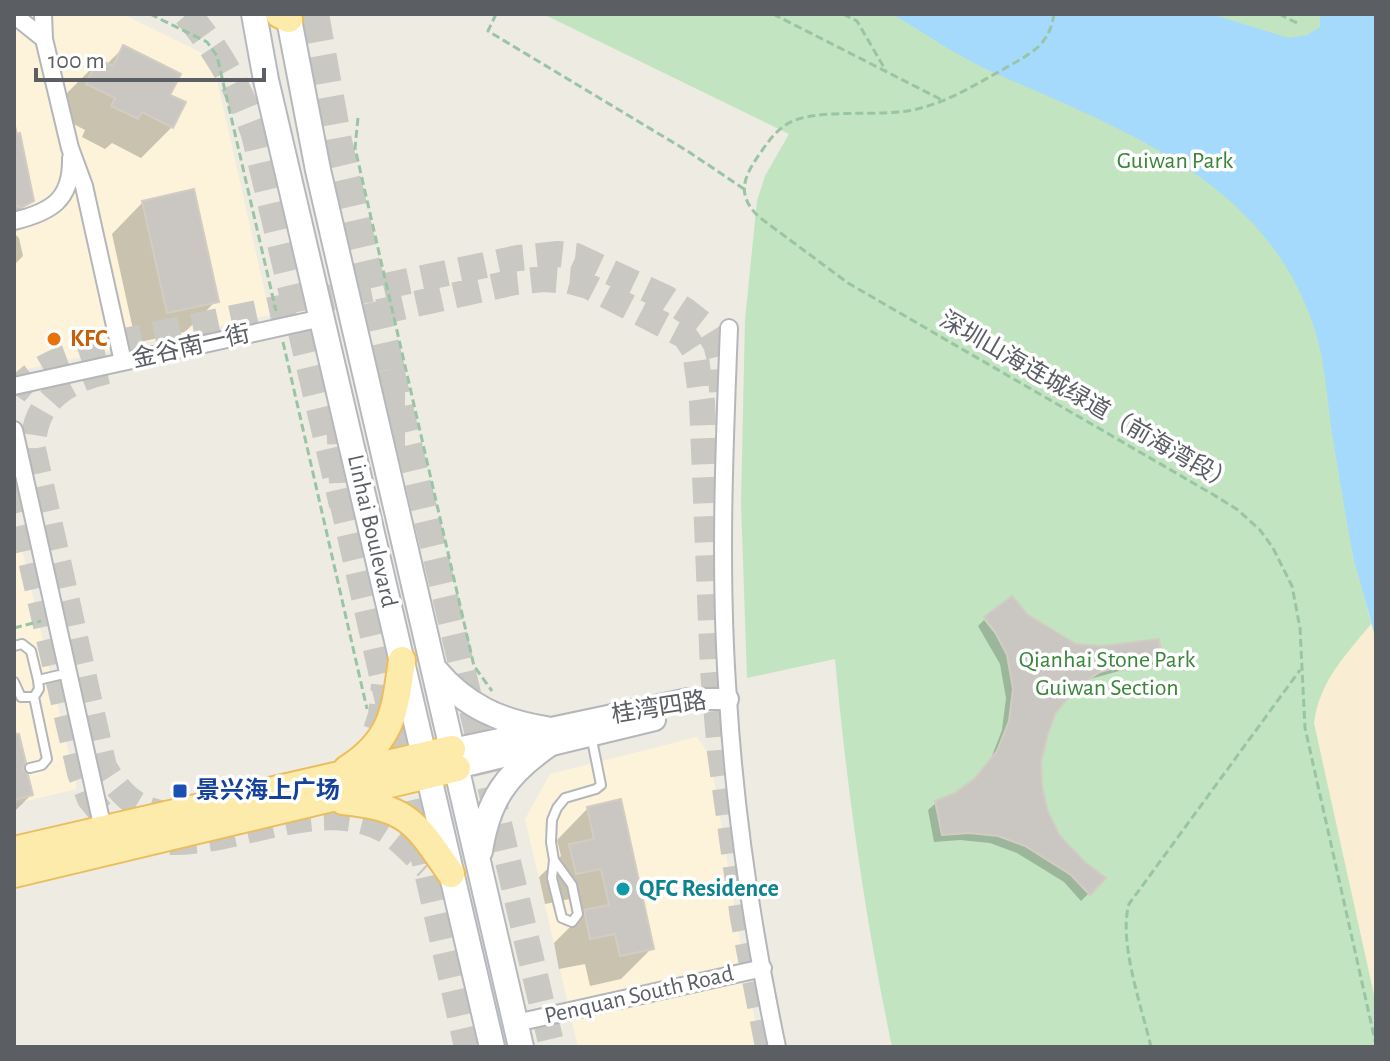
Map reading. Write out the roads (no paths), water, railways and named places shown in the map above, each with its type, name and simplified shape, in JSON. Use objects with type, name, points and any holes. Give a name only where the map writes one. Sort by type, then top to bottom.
[{"type":"main road","name":"Linhai Boulevard","points":[[254,14],[266,80],[492,1047]]},
{"type":"main road","name":"Linhai Boulevard","points":[[286,16],[318,170],[518,1035]]},
{"type":"main road","points":[[327,788],[380,742],[395,708],[402,660]]},
{"type":"main road","points":[[434,669],[447,684],[480,710],[547,737],[500,790],[489,811],[479,861]]},
{"type":"main road","name":"桂湾四路","points":[[14,874],[327,788],[455,758]]},
{"type":"main road","points":[[327,788],[398,813],[414,825],[451,874]]},
{"type":"main road","name":"桂湾四路","points":[[14,850],[103,829],[327,788]]},
{"type":"street","points":[[43,14],[44,39],[70,148],[102,234],[123,362]]},
{"type":"street","points":[[14,15],[44,39]]},
{"type":"street","points":[[14,221],[35,216],[59,202],[68,182],[70,148]]},
{"type":"street","name":"金谷南一街","points":[[14,386],[322,318]]},
{"type":"street","points":[[729,328],[724,456],[728,699],[743,851],[777,1047]]},
{"type":"street","points":[[14,430],[103,829]]},
{"type":"street","name":"桂湾四路","points":[[455,758],[688,699],[728,699]]},
{"type":"street","name":"桂湾四路","points":[[547,737],[590,735],[692,712],[728,699]]},
{"type":"street","name":"Penquan South Road","points":[[518,1035],[763,968]]},
{"type":"lane","points":[[14,646],[22,644],[28,648],[38,680],[39,689],[34,697],[47,759],[42,765],[30,768]]},
{"type":"lane","points":[[38,680],[68,673]]},
{"type":"lane","points":[[14,682],[21,697],[34,697]]},
{"type":"lane","points":[[554,860],[572,885],[578,914],[572,922],[565,921],[561,916],[552,878],[551,828],[557,808],[571,795],[601,785],[590,735]]},
{"type":"water","points":[[892,14],[1211,14],[1289,38],[1307,35],[1320,27],[1320,14],[1376,14],[1376,642],[1351,545],[1318,341],[1291,275],[1260,231],[1223,195],[1180,164],[1134,137],[974,63]]},
{"type":"tunnel","points":[[187,14],[227,71],[255,134],[343,505]]},
{"type":"tunnel","points":[[315,14],[338,141],[391,369],[391,452]]},
{"type":"tunnel","points":[[14,394],[42,369],[101,346],[518,258],[558,254],[576,256],[666,298],[704,325],[716,344],[721,364],[722,392]]},
{"type":"tunnel","points":[[302,329],[515,282],[544,279],[588,286],[685,336],[695,351],[702,402],[713,670],[720,752],[743,918],[768,1047]]},
{"type":"tunnel","points":[[391,369],[552,1047]]},
{"type":"tunnel","points":[[107,371],[77,381],[54,396],[39,418],[33,449],[104,767],[133,802],[151,811],[176,816]]},
{"type":"tunnel","points":[[339,418],[343,505],[467,1047]]},
{"type":"tunnel","points":[[14,487],[80,773],[90,799],[105,817]]},
{"type":"tunnel","points":[[376,730],[384,685]]},
{"type":"tunnel","points":[[170,842],[196,841],[307,819],[334,817],[360,821],[385,830],[427,867]]},
{"type":"place","name":"KFC","points":[[54,339]]},
{"type":"place","name":"景兴海上广场","points":[[180,791]]},
{"type":"place","name":"QFC Residence","points":[[623,889]]},
{"type":"park label","name":"Guiwan Park","points":[[1175,161]]},
{"type":"park label","name":"Qianhai Stone Park Guiwan Section","points":[[1107,674]]}]
